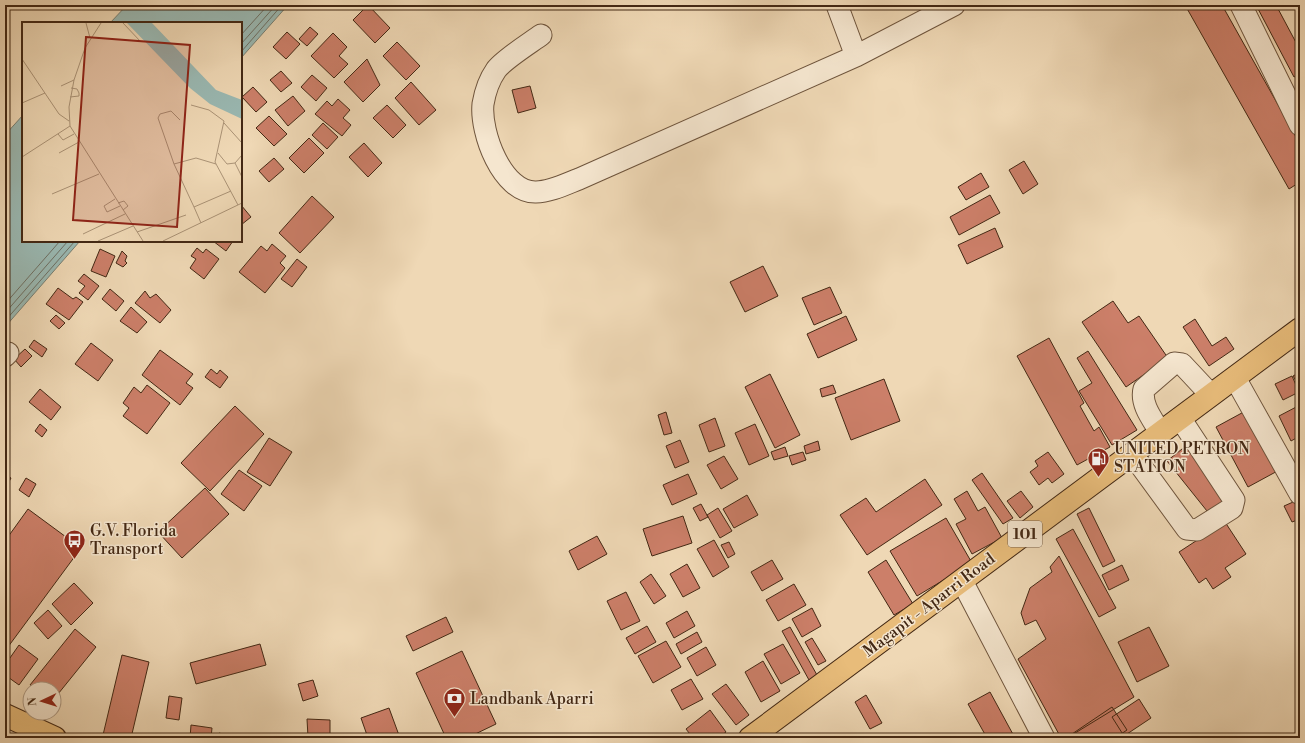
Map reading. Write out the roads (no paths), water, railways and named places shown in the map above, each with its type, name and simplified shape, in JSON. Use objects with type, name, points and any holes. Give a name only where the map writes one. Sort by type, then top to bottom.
[{"type":"main road","name":"Magapit - Aparri Road","points":[[750,738],[1300,329]]},
{"type":"main road","points":[[5,715],[55,738]]},
{"type":"street","points":[[837,5],[856,56]]},
{"type":"street","points":[[541,35],[496,69],[486,88],[483,105],[485,131],[493,152],[509,180],[519,189],[536,192],[552,189],[579,178],[856,56],[954,5]]},
{"type":"street","points":[[1241,5],[1300,125]]},
{"type":"street","points":[[1160,432],[1143,401],[1142,395],[1144,390],[1174,364],[1182,364],[1211,395]]},
{"type":"street","points":[[1235,378],[1300,494]]},
{"type":"street","points":[[1132,455],[1187,529],[1197,530],[1232,508],[1234,500],[1180,418]]},
{"type":"street","points":[[962,581],[1044,738]]},
{"type":"water","points":[[127,5],[288,5],[242,57],[242,22],[111,22]]},
{"type":"water","points":[[22,116],[22,242],[79,242],[5,327],[5,135]]},
{"type":"place","name":"UNITED PETRON STATION","points":[[1099,478]]},
{"type":"place","name":"G.V. Florida Transport","points":[[75,560]]},
{"type":"place","name":"Landbank Aparri","points":[[454,718]]}]
